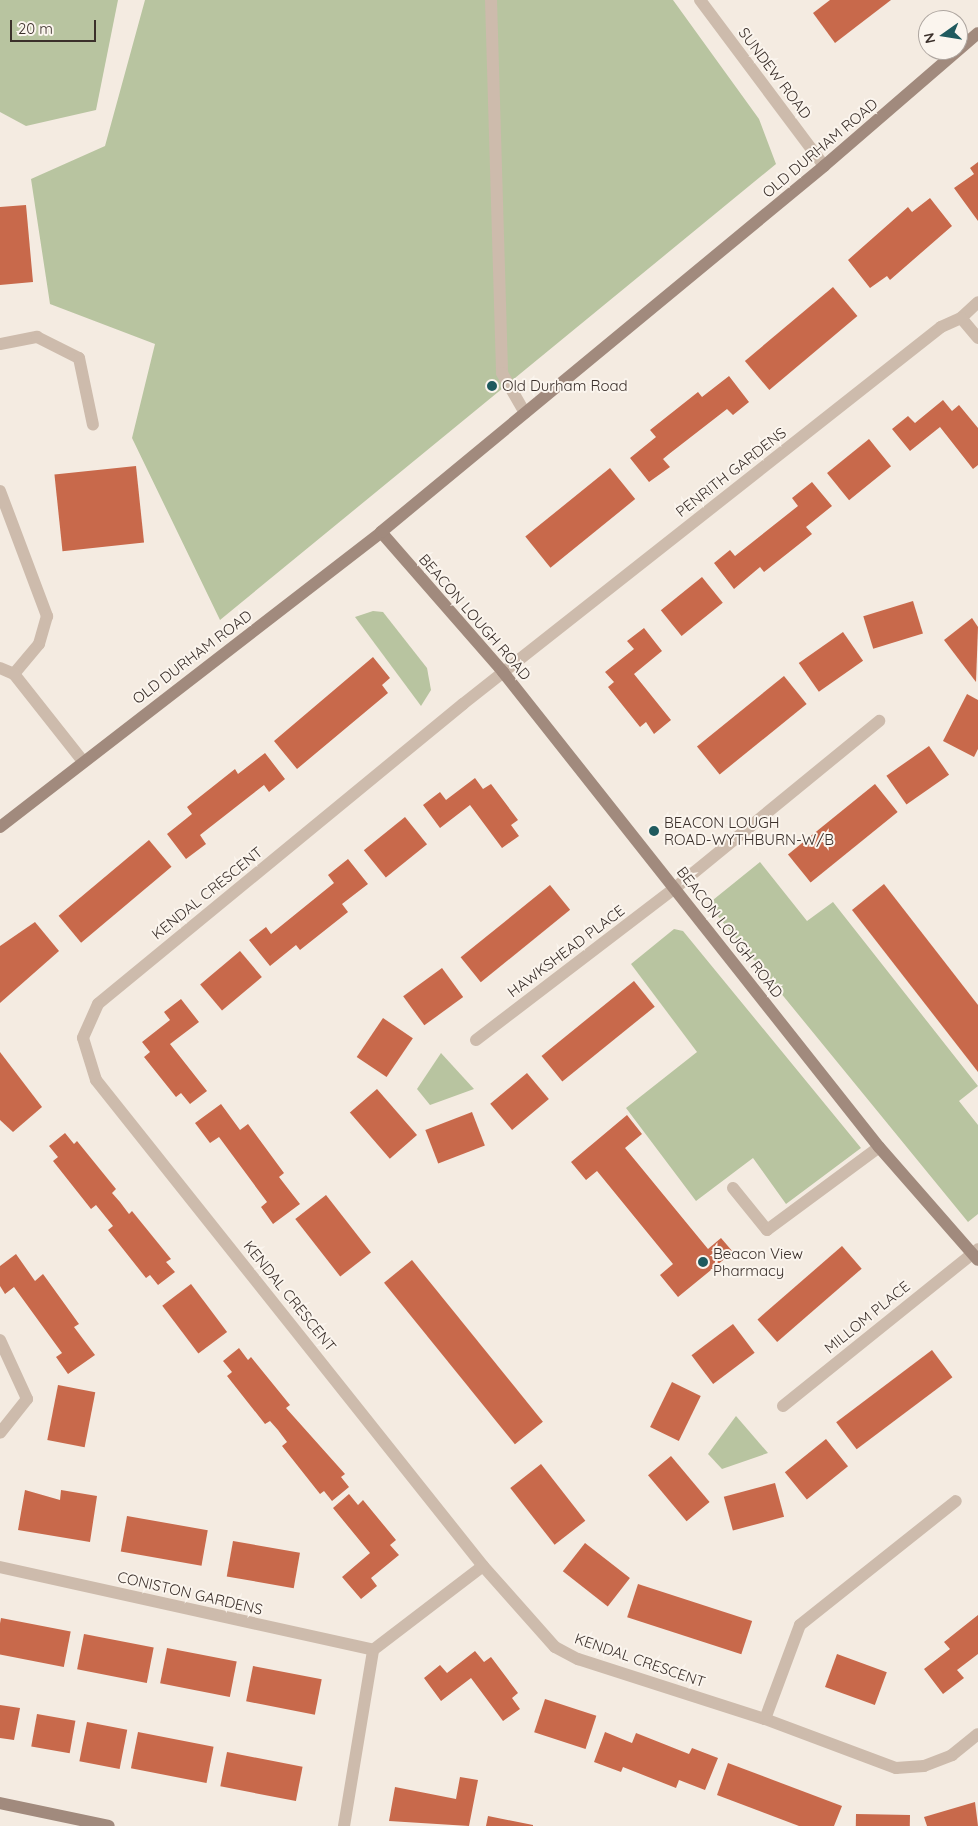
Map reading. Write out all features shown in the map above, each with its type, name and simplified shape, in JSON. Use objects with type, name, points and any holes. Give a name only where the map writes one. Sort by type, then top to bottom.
[{"type":"main road","name":"OLD DURHAM ROAD","points":[[0,827],[82,760],[381,532],[824,166],[978,33]]},
{"type":"main road","name":"BEACON LOUGH ROAD","points":[[381,532],[503,672],[880,1148],[976,1254]]},
{"type":"main road","points":[[0,1802],[109,1826]]},
{"type":"street","points":[[491,0],[502,373],[525,413]]},
{"type":"street","name":"SUNDEW ROAD","points":[[700,0],[824,166]]},
{"type":"street","name":"PENRITH GARDENS","points":[[503,672],[941,327],[961,318],[978,302]]},
{"type":"street","points":[[961,318],[978,338]]},
{"type":"street","points":[[0,344],[37,337],[79,358],[93,425]]},
{"type":"street","points":[[0,491],[47,616],[39,644],[14,674]]},
{"type":"street","points":[[0,668],[14,674],[82,760]]},
{"type":"street","name":"KENDAL CRESCENT","points":[[503,672],[98,1004],[83,1038],[96,1080],[483,1566],[543,1637],[578,1660],[765,1719],[896,1768],[924,1766],[952,1755],[978,1734]]},
{"type":"street","name":"HAWKSHEAD PLACE","points":[[476,1040],[675,888],[879,721]]},
{"type":"street","points":[[733,1188],[767,1230],[880,1148]]},
{"type":"street","name":"MILLOM PLACE","points":[[783,1406],[976,1254]]},
{"type":"street","points":[[0,1340],[27,1399],[0,1433]]},
{"type":"street","points":[[765,1719],[800,1625],[956,1501]]},
{"type":"street","points":[[344,1826],[373,1650],[483,1566]]},
{"type":"street","name":"CONISTON GARDENS","points":[[0,1567],[373,1650]]},
{"type":"green space","points":[[0,0],[118,0],[96,110],[26,126],[0,112]]},
{"type":"green space","points":[[145,0],[673,0],[759,119],[776,164],[220,620],[132,438],[155,344],[50,304],[31,179],[105,146]]},
{"type":"green space","points":[[373,611],[383,612],[427,668],[431,690],[421,706],[355,617]]},
{"type":"green space","points":[[760,862],[807,921],[833,902],[978,1086],[959,1101],[978,1125],[978,1214],[968,1222],[708,904]]},
{"type":"green space","points":[[674,929],[683,931],[861,1148],[786,1204],[753,1158],[696,1201],[626,1108],[697,1052],[631,964]]},
{"type":"green space","points":[[441,1053],[474,1089],[430,1105],[417,1089]]},
{"type":"green space","points":[[736,1416],[768,1453],[722,1469],[708,1454]]},
{"type":"building","points":[[830,0],[891,0],[835,43],[813,13]]},
{"type":"building","points":[[978,162],[978,221],[954,188],[974,174],[970,168]]},
{"type":"building","points":[[930,198],[952,226],[890,280],[887,276],[870,288],[848,260],[908,207],[912,212]]},
{"type":"building","points":[[26,205],[33,282],[0,285],[0,207]]},
{"type":"building","points":[[833,287],[857,316],[769,390],[745,361]]},
{"type":"building","points":[[729,376],[749,402],[733,415],[727,409],[669,454],[663,459],[670,467],[649,482],[630,458],[656,437],[650,430],[698,392],[702,397]]},
{"type":"building","points":[[943,400],[952,411],[959,405],[978,428],[978,465],[973,469],[940,427],[910,451],[892,429],[908,416],[915,423]]},
{"type":"building","points":[[869,439],[891,466],[849,500],[827,473]]},
{"type":"building","points":[[136,466],[144,543],[62,551],[54,475]]},
{"type":"building","points":[[610,468],[635,499],[550,568],[525,537]]},
{"type":"building","points":[[812,482],[832,506],[806,527],[812,534],[764,572],[760,567],[734,589],[714,563],[730,550],[735,556],[798,506],[792,498]]},
{"type":"building","points":[[702,577],[723,603],[682,636],[661,610]]},
{"type":"building","points":[[913,601],[923,634],[873,649],[863,616]]},
{"type":"building","points":[[972,618],[978,627],[976,682],[944,640]]},
{"type":"building","points":[[644,628],[662,651],[634,674],[671,720],[654,734],[646,722],[640,727],[608,687],[614,682],[605,672],[634,649],[627,641]]},
{"type":"building","points":[[843,632],[863,661],[819,692],[799,663]]},
{"type":"building","points":[[373,657],[390,678],[382,685],[388,693],[297,769],[274,741]]},
{"type":"building","points":[[784,676],[807,704],[720,774],[697,746]]},
{"type":"building","points":[[967,694],[978,700],[978,749],[974,757],[943,741]]},
{"type":"building","points":[[929,746],[949,775],[906,804],[886,776]]},
{"type":"building","points":[[265,753],[285,779],[269,792],[264,785],[200,835],[206,844],[186,859],[167,834],[192,814],[187,807],[235,769],[238,774]]},
{"type":"building","points":[[475,778],[483,789],[491,784],[518,820],[511,825],[519,836],[502,848],[470,805],[440,828],[423,805],[440,792],[446,800]]},
{"type":"building","points":[[875,784],[898,812],[811,882],[788,854]]},
{"type":"building","points":[[405,817],[427,844],[386,878],[364,850]]},
{"type":"building","points":[[149,840],[171,867],[81,943],[59,916]]},
{"type":"building","points":[[348,859],[368,884],[342,904],[348,912],[300,950],[296,945],[270,966],[249,940],[266,927],[271,934],[334,883],[328,875]]},
{"type":"building","points":[[884,884],[978,1005],[978,1072],[852,910]]},
{"type":"building","points":[[550,885],[570,910],[481,982],[461,957]]},
{"type":"building","points":[[35,922],[59,951],[0,1003],[0,946]]},
{"type":"building","points":[[240,951],[262,977],[222,1010],[200,984]]},
{"type":"building","points":[[442,968],[463,997],[424,1025],[403,996]]},
{"type":"building","points":[[634,981],[655,1007],[562,1082],[542,1056]]},
{"type":"building","points":[[181,999],[199,1022],[170,1044],[207,1091],[190,1104],[181,1093],[176,1097],[144,1057],[150,1052],[142,1042],[170,1020],[164,1012]]},
{"type":"building","points":[[383,1018],[413,1038],[387,1077],[357,1057]]},
{"type":"building","points":[[0,1052],[42,1107],[13,1132],[0,1120]]},
{"type":"building","points":[[527,1073],[549,1099],[512,1130],[490,1104]]},
{"type":"building","points":[[377,1089],[417,1135],[390,1159],[350,1113]]},
{"type":"building","points":[[221,1104],[240,1130],[248,1124],[284,1173],[279,1177],[300,1204],[273,1224],[261,1207],[267,1202],[219,1137],[210,1143],[195,1123]]},
{"type":"building","points":[[472,1112],[485,1146],[438,1164],[425,1130]]},
{"type":"building","points":[[627,1115],[642,1134],[625,1148],[708,1249],[721,1238],[733,1252],[678,1297],[660,1275],[673,1264],[597,1171],[586,1180],[571,1162]]},
{"type":"building","points":[[65,1133],[74,1144],[77,1141],[116,1189],[112,1193],[129,1214],[132,1211],[171,1259],[166,1262],[175,1272],[158,1285],[150,1275],[146,1278],[108,1230],[113,1226],[96,1205],[91,1209],[53,1161],[58,1157],[49,1146]]},
{"type":"building","points":[[326,1195],[371,1253],[340,1277],[295,1219]]},
{"type":"building","points":[[842,1246],[862,1269],[777,1342],[757,1319]]},
{"type":"building","points":[[16,1254],[35,1281],[43,1274],[79,1324],[74,1327],[95,1355],[68,1374],[56,1357],[62,1353],[14,1287],[5,1294],[0,1286],[0,1266]]},
{"type":"building","points":[[412,1260],[543,1422],[515,1444],[384,1283]]},
{"type":"building","points":[[191,1284],[227,1332],[198,1354],[162,1306]]},
{"type":"building","points":[[733,1324],[755,1353],[713,1384],[691,1355]]},
{"type":"building","points":[[239,1348],[248,1360],[251,1357],[290,1405],[286,1408],[345,1474],[341,1477],[349,1487],[332,1501],[324,1491],[320,1494],[282,1446],[287,1442],[278,1430],[270,1421],[265,1424],[227,1376],[232,1372],[223,1361]]},
{"type":"building","points":[[932,1350],[952,1377],[857,1449],[836,1422]]},
{"type":"building","points":[[672,1382],[701,1396],[679,1441],[650,1427]]},
{"type":"building","points":[[58,1385],[95,1392],[85,1447],[47,1440]]},
{"type":"building","points":[[826,1439],[848,1466],[807,1500],[785,1472]]},
{"type":"building","points":[[671,1456],[710,1502],[687,1521],[648,1475]]},
{"type":"building","points":[[541,1464],[585,1521],[555,1545],[510,1488]]},
{"type":"building","points":[[775,1483],[784,1517],[733,1531],[724,1497]]},
{"type":"building","points":[[25,1490],[60,1500],[61,1490],[97,1496],[90,1542],[18,1530]]},
{"type":"building","points":[[349,1494],[358,1505],[363,1500],[396,1540],[390,1545],[399,1555],[371,1578],[377,1586],[361,1599],[342,1577],[370,1553],[333,1508]]},
{"type":"building","points":[[127,1516],[208,1530],[202,1566],[121,1551]]},
{"type":"building","points":[[233,1541],[300,1553],[294,1588],[227,1576]]},
{"type":"building","points":[[585,1543],[630,1578],[608,1606],[563,1571]]},
{"type":"building","points":[[638,1584],[752,1621],[741,1654],[627,1617]]},
{"type":"building","points":[[978,1615],[978,1654],[957,1670],[964,1678],[943,1694],[924,1669],[950,1649],[944,1642]]},
{"type":"building","points":[[1,1618],[71,1632],[64,1667],[0,1654]]},
{"type":"building","points":[[84,1634],[154,1648],[147,1683],[77,1669]]},
{"type":"building","points":[[167,1648],[237,1662],[230,1697],[160,1683]]},
{"type":"building","points":[[475,1651],[484,1662],[491,1657],[518,1693],[512,1698],[520,1709],[503,1721],[471,1678],[441,1701],[424,1678],[440,1665],[447,1673]]},
{"type":"building","points":[[837,1654],[887,1672],[875,1705],[825,1687]]},
{"type":"building","points":[[253,1666],[322,1679],[315,1715],[246,1701]]},
{"type":"building","points":[[545,1699],[596,1716],[586,1749],[534,1732]]},
{"type":"building","points":[[0,1705],[20,1708],[14,1740],[0,1738]]},
{"type":"building","points":[[37,1714],[75,1721],[70,1753],[31,1746]]},
{"type":"building","points":[[87,1722],[127,1730],[120,1769],[79,1761]]},
{"type":"building","points":[[138,1732],[214,1747],[207,1783],[131,1768]]},
{"type":"building","points":[[605,1732],[632,1743],[636,1733],[689,1754],[692,1748],[718,1758],[705,1790],[679,1780],[676,1788],[623,1767],[621,1772],[594,1762]]},
{"type":"building","points":[[227,1752],[303,1767],[296,1801],[220,1786]]},
{"type":"building","points":[[728,1763],[842,1806],[834,1826],[799,1826],[717,1795]]},
{"type":"building","points":[[460,1777],[478,1780],[469,1826],[389,1821],[395,1787],[456,1799]]},
{"type":"building","points":[[975,1802],[978,1826],[927,1826],[924,1817]]},
{"type":"building","points":[[856,1814],[910,1815],[910,1826],[856,1826]]},
{"type":"building","points":[[488,1816],[533,1825],[533,1826],[486,1826]]},
{"type":"place","name":"Old Durham Road","points":[[492,386]]},
{"type":"place","name":"BEACON LOUGH ROAD-WYTHBURN-W/B","points":[[654,831]]},
{"type":"place","name":"Beacon View Pharmacy","points":[[703,1262]]}]
